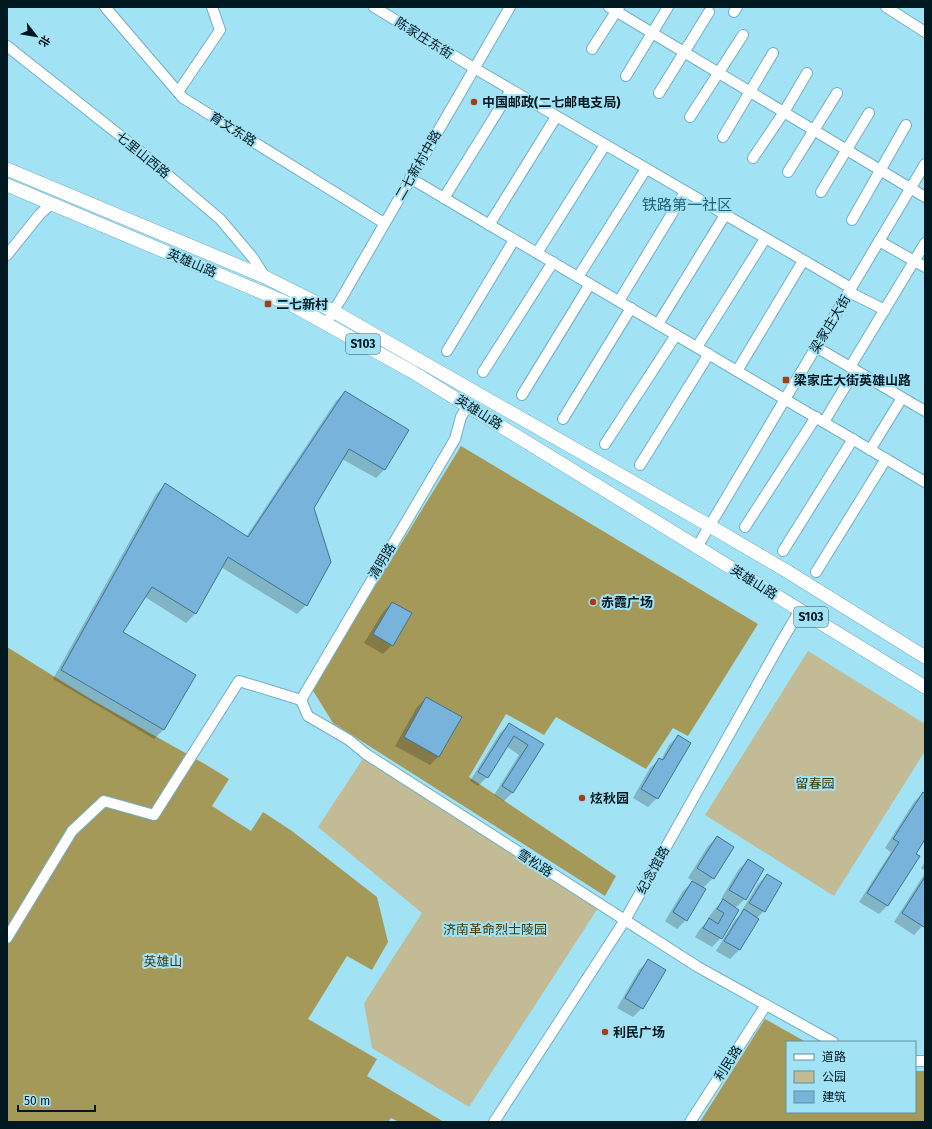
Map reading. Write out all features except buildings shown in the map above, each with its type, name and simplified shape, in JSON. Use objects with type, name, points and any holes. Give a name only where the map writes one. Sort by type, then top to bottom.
[{"type":"main road","name":"英雄山路","points":[[7,168],[265,276],[333,311],[710,526],[785,570],[925,657]]},
{"type":"main road","name":"英雄山路","points":[[7,185],[294,306],[411,371],[468,405],[925,687]]},
{"type":"street","name":"育文东路","points":[[105,7],[183,98],[384,223]]},
{"type":"street","points":[[178,92],[220,30],[212,7]]},
{"type":"street","name":"陈家庄东街","points":[[374,7],[511,90],[885,310]]},
{"type":"street","name":"二七新村中路","points":[[327,325],[333,311],[510,7]]},
{"type":"street","points":[[626,76],[668,7]]},
{"type":"street","points":[[886,7],[925,32]]},
{"type":"street","points":[[592,49],[615,8],[652,33],[925,197]]},
{"type":"street","points":[[659,93],[709,12]]},
{"type":"street","points":[[690,117],[743,35]]},
{"type":"street","name":"七里山西路","points":[[7,46],[142,153],[220,219],[253,258],[265,276]]},
{"type":"street","points":[[723,137],[773,53]]},
{"type":"street","points":[[754,158],[784,112],[806,73]]},
{"type":"street","points":[[444,198],[511,90]]},
{"type":"street","points":[[788,172],[837,93]]},
{"type":"street","points":[[821,192],[869,113]]},
{"type":"street","points":[[489,225],[556,116]]},
{"type":"street","points":[[852,220],[906,125]]},
{"type":"street","points":[[537,253],[605,145]]},
{"type":"street","name":"梁家庄大街","points":[[697,547],[925,164]]},
{"type":"street","points":[[578,277],[646,169]]},
{"type":"street","points":[[410,178],[925,482]]},
{"type":"street","points":[[619,301],[685,192]]},
{"type":"street","points":[[7,255],[40,214],[51,204]]},
{"type":"street","points":[[658,324],[725,215]]},
{"type":"street","points":[[697,347],[765,239]]},
{"type":"street","points":[[447,351],[514,240]]},
{"type":"street","points":[[879,240],[925,267]]},
{"type":"street","points":[[745,527],[820,420],[853,369],[885,310],[925,243]]},
{"type":"street","points":[[737,370],[804,261]]},
{"type":"street","points":[[483,372],[553,262]]},
{"type":"street","points":[[522,395],[590,284]]},
{"type":"street","points":[[563,419],[631,308]]},
{"type":"street","points":[[606,444],[676,335]]},
{"type":"street","points":[[816,347],[925,411]]},
{"type":"street","points":[[640,464],[708,354]]},
{"type":"street","points":[[870,450],[902,398]]},
{"type":"street","name":"清明路","points":[[301,700],[455,439],[461,417],[468,405]]},
{"type":"street","points":[[783,551],[853,439]]},
{"type":"street","points":[[816,572],[886,459]]},
{"type":"street","name":"纪念馆路","points":[[494,1122],[625,920],[800,610]]},
{"type":"street","points":[[7,938],[72,831],[104,802],[154,815],[238,681],[301,700]]},
{"type":"street","name":"雪松路","points":[[301,700],[308,716],[349,740],[366,754],[698,967],[831,1041]]},
{"type":"street","name":"利民路","points":[[690,1122],[766,1005]]},
{"type":"green space","points":[[461,446],[758,624],[688,736],[673,728],[646,769],[556,717],[544,735],[506,714],[469,777],[616,876],[605,896],[333,723],[312,689]]},
{"type":"green space","name":"英雄山","points":[[7,647],[94,701],[229,779],[212,806],[251,831],[263,812],[292,831],[377,897],[388,942],[372,970],[347,956],[308,1019],[377,1059],[367,1076],[444,1122],[399,1122],[391,1118],[388,1122],[7,1122]]},
{"type":"green space","name":"留春园","points":[[808,651],[925,724],[925,751],[834,896],[705,815]]},
{"type":"green space","name":"济南革命烈士陵园","points":[[366,754],[598,908],[469,1107],[372,1048],[364,1003],[422,913],[318,827]]},
{"type":"green space","points":[[765,1019],[804,1041],[786,1041],[786,1113],[916,1113],[916,1071],[925,1071],[925,1122],[700,1122]]},
{"type":"place","name":"中国邮政(二七邮电支局)","points":[[474,102]]},
{"type":"place","name":"二七新村","points":[[268,304]]},
{"type":"place","name":"梁家庄大街英雄山路","points":[[786,380]]},
{"type":"place","name":"赤霞广场","points":[[593,602]]},
{"type":"place","name":"炫秋园","points":[[582,798]]},
{"type":"place","name":"利民广场","points":[[605,1032]]},
{"type":"district","name":"铁路第一社区","points":[[687,205]]}]
